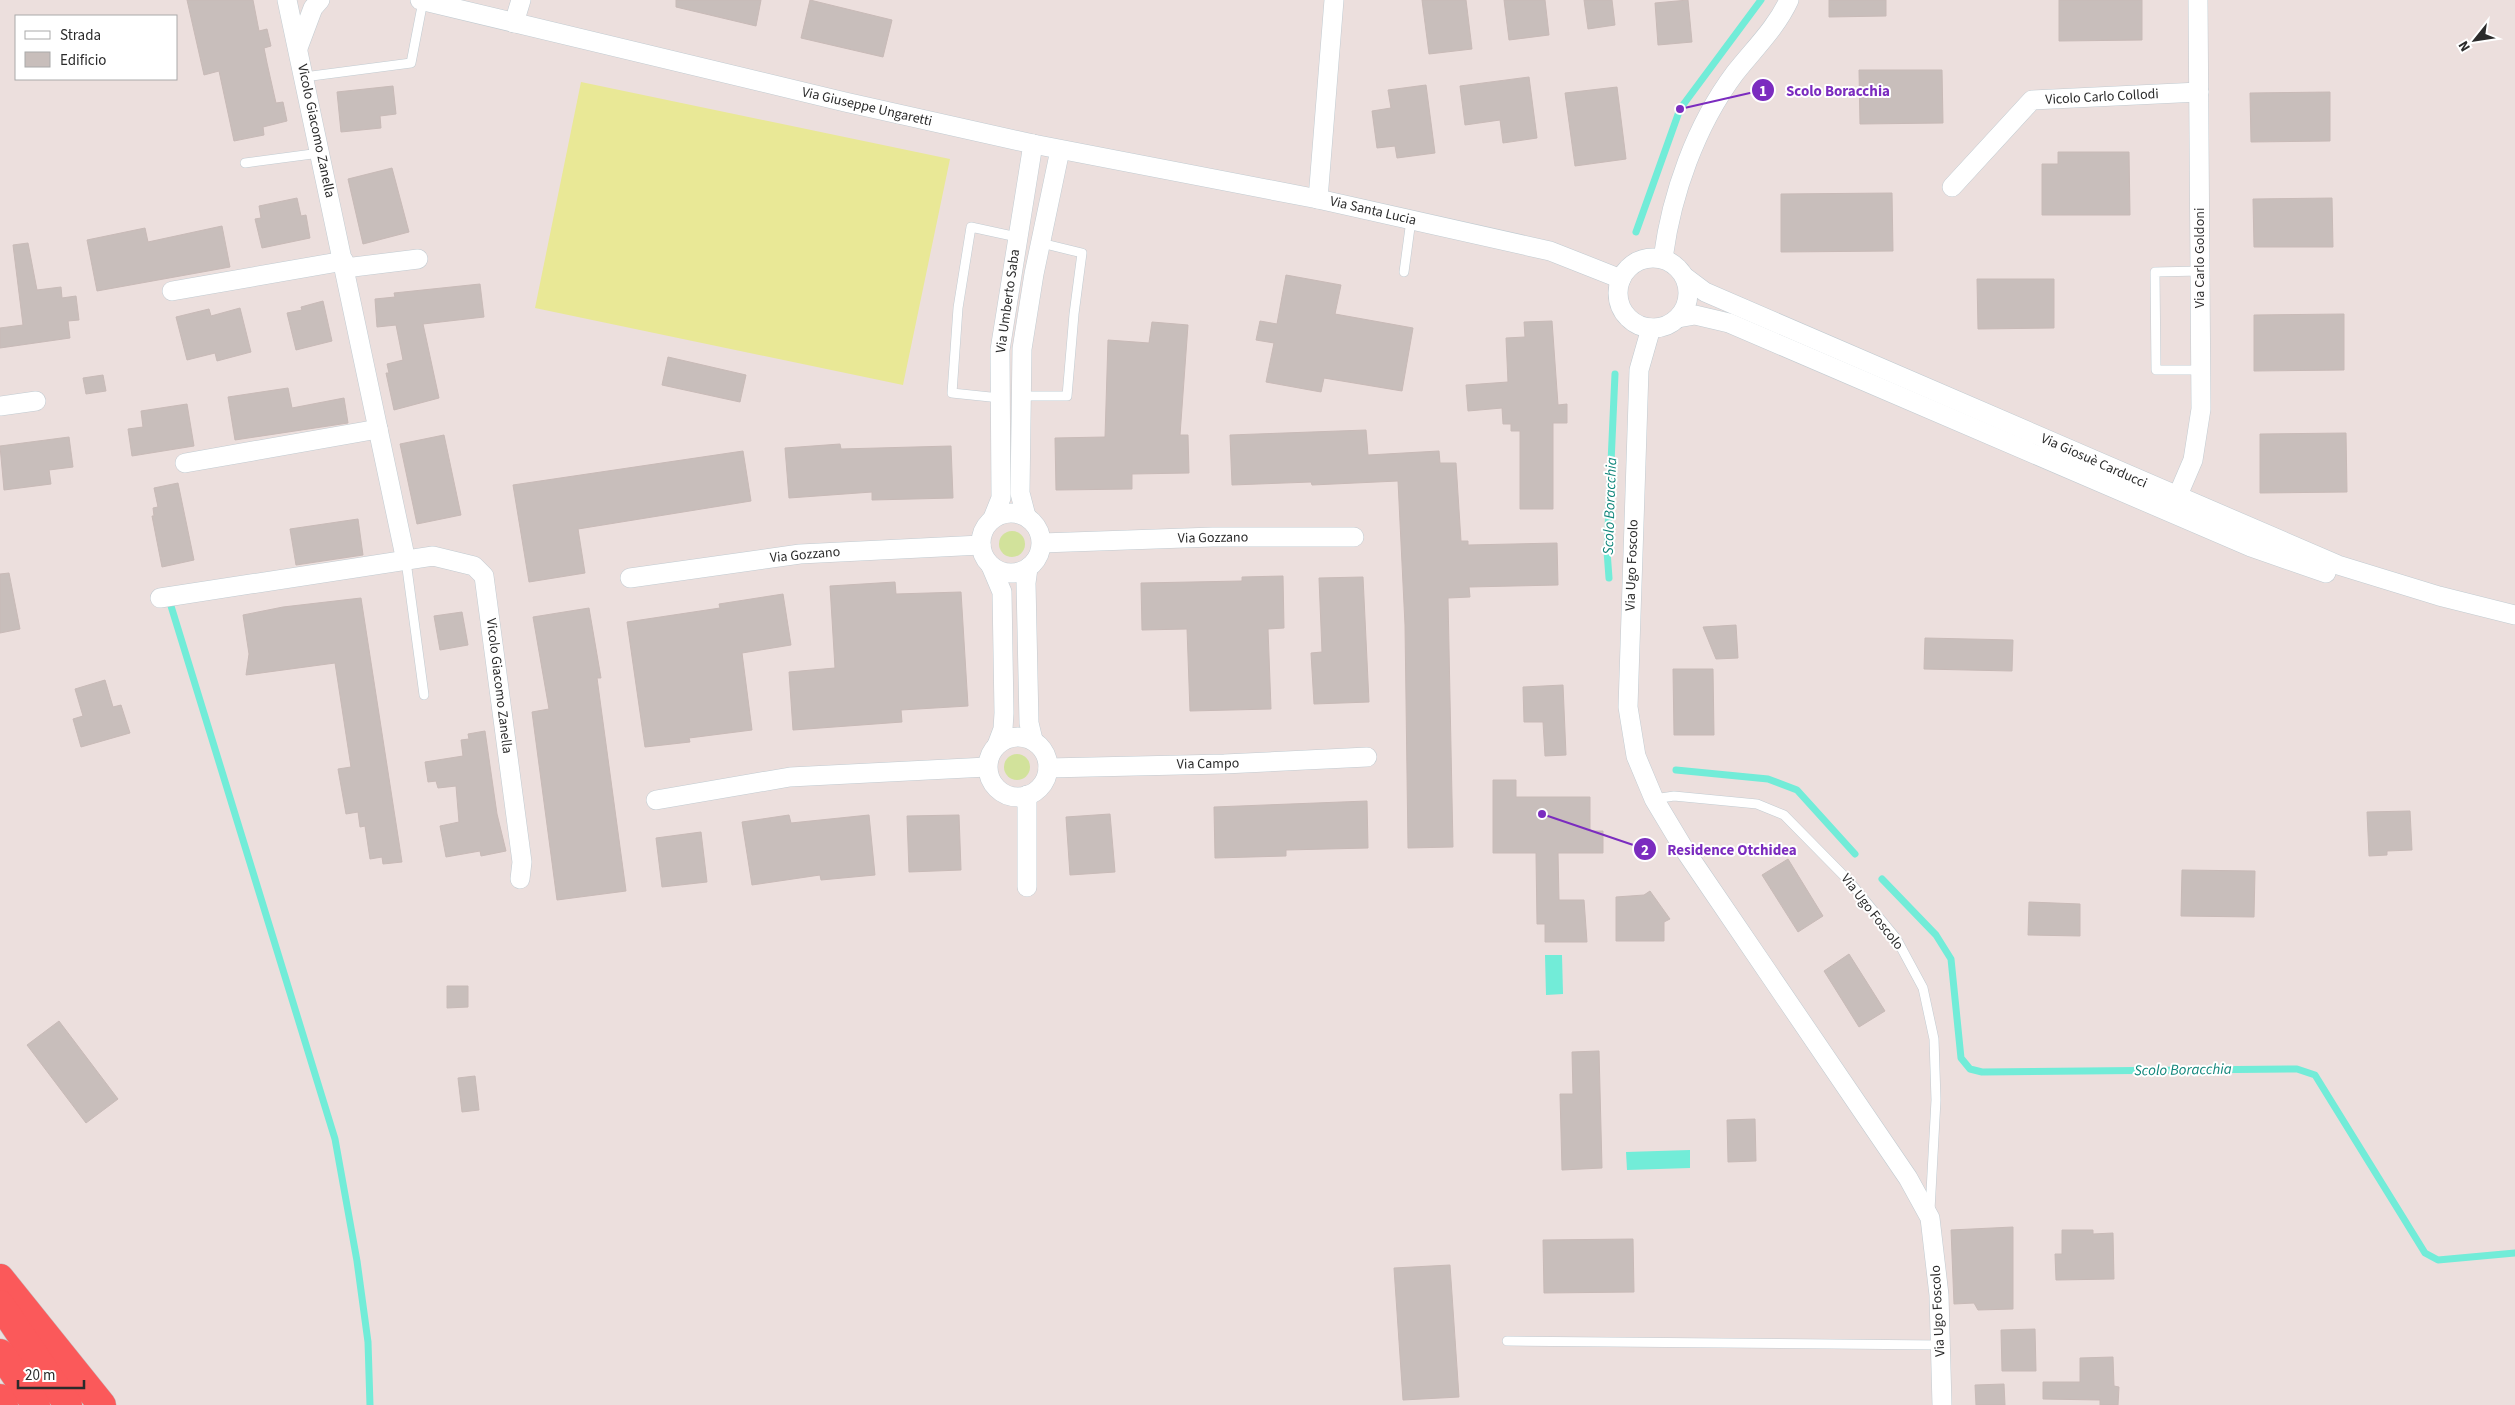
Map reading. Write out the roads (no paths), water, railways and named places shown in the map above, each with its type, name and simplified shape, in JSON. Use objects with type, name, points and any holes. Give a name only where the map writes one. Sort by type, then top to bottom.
[{"type":"highway","points":[[0,1278],[102,1405]]},
{"type":"highway","points":[[0,1304],[68,1405]]},
{"type":"highway","points":[[0,1354],[36,1405]]},
{"type":"highway","points":[[0,1398],[4,1405]]},
{"type":"street","name":"Vicolo Giacomo Zanella","points":[[287,0],[406,561]]},
{"type":"street","points":[[298,48],[313,8],[320,0]]},
{"type":"street","name":"Via Giuseppe Ungaretti","points":[[422,0],[845,102],[1060,150],[1318,199]]},
{"type":"street","points":[[514,23],[520,0]]},
{"type":"street","name":"Via Santa Lucia","points":[[1334,0],[1318,199],[1550,251],[1621,279]]},
{"type":"street","points":[[1663,259],[1665,238],[1692,144],[1734,75],[1781,16],[1789,0]]},
{"type":"street","name":"Via Carlo Goldoni","points":[[2174,504],[2193,460],[2201,410],[2198,0]]},
{"type":"street","name":"Vicolo Carlo Collodi","points":[[1952,187],[2032,100],[2200,92]]},
{"type":"street","name":"Via Umberto Saba","points":[[993,518],[1001,498],[1000,350],[1033,144]]},
{"type":"street","name":"Via Umberto Saba","points":[[1026,516],[1020,493],[1022,349],[1040,243],[1060,150]]},
{"type":"street","points":[[172,290],[344,265],[418,259]]},
{"type":"street","points":[[1643,259],[1663,259],[1671,263],[1685,277],[1688,298],[1685,309],[1670,324],[1651,328],[1635,323],[1623,311],[1618,301],[1621,279],[1626,270],[1643,259]]},
{"type":"street","name":"Via Giosuè Carducci","points":[[1685,277],[1705,292],[2174,504],[2217,536],[2359,584],[2515,628]]},
{"type":"street","name":"Via Giosuè Carducci","points":[[1678,318],[1695,315],[1729,323],[2174,504],[2338,566],[2439,596],[2515,615]]},
{"type":"street","name":"Via Ugo Foscolo","points":[[1651,328],[1639,370],[1628,707],[1636,756],[1654,799],[1684,849],[1908,1178],[1930,1218],[1939,1295],[1942,1405]]},
{"type":"street","points":[[0,406],[36,401]]},
{"type":"street","points":[[185,463],[378,430]]},
{"type":"street","points":[[1009,512],[1026,516],[1037,527],[1042,543],[1040,552],[1028,568],[1026,583],[1029,723],[1033,740],[1045,752],[1048,768],[1040,787],[1027,795],[1012,797],[1003,793],[995,786],[987,767],[988,759],[997,745],[1003,729],[1002,592],[991,566],[982,553],[981,545],[984,531],[993,518],[1009,512]]},
{"type":"street","name":"Via Gozzano","points":[[1042,543],[1213,537],[1354,537]]},
{"type":"street","name":"Via Gozzano","points":[[630,578],[800,554],[981,545]]},
{"type":"street","name":"Vicolo Giacomo Zanella","points":[[160,598],[433,556],[474,566],[484,576],[522,862],[520,879]]},
{"type":"street","points":[[991,566],[1013,573],[1028,568]]},
{"type":"street","points":[[997,745],[1014,736],[1033,740]]},
{"type":"street","name":"Via Campo","points":[[1048,768],[1224,764],[1367,757]]},
{"type":"street","points":[[656,800],[790,776],[987,767]]},
{"type":"street","points":[[1027,795],[1028,887]]},
{"type":"lane","points":[[304,77],[410,63],[422,0]]},
{"type":"lane","points":[[245,163],[320,153]]},
{"type":"lane","points":[[1404,272],[1411,220]]},
{"type":"lane","points":[[1000,398],[952,394],[958,308],[971,227],[1017,237]]},
{"type":"lane","points":[[1022,396],[1067,396],[1082,253],[1040,243]]},
{"type":"lane","points":[[2200,271],[2155,272],[2155,282],[2156,370],[2201,370]]},
{"type":"lane","points":[[406,561],[424,695]]},
{"type":"lane","name":"Via Ugo Foscolo","points":[[1654,799],[1674,796],[1757,804],[1784,816],[1849,881],[1896,938],[1924,988],[1934,1039],[1936,1100],[1930,1218]]},
{"type":"lane","points":[[1507,1341],[1940,1345]]},
{"type":"waterway","name":"Scolo Boracchia","points":[[1636,232],[1680,109],[1761,0]]},
{"type":"waterway","name":"Scolo Boracchia","points":[[1609,578],[1607,551],[1615,374]]},
{"type":"waterway","points":[[171,606],[335,1139],[357,1261],[368,1342],[370,1405]]},
{"type":"waterway","name":"Scolo Boracchia","points":[[1676,770],[1768,779],[1797,790],[1855,854]]},
{"type":"waterway","name":"Scolo Boracchia","points":[[1882,879],[1936,935],[1951,959],[1961,1058],[1970,1069],[1982,1072],[2297,1069],[2315,1075],[2425,1253],[2438,1260],[2515,1253]]},
{"type":"place","name":"Scolo Boracchia","points":[[1680,109]]},
{"type":"place","name":"Residence Otchidea","points":[[1542,814]]}]
